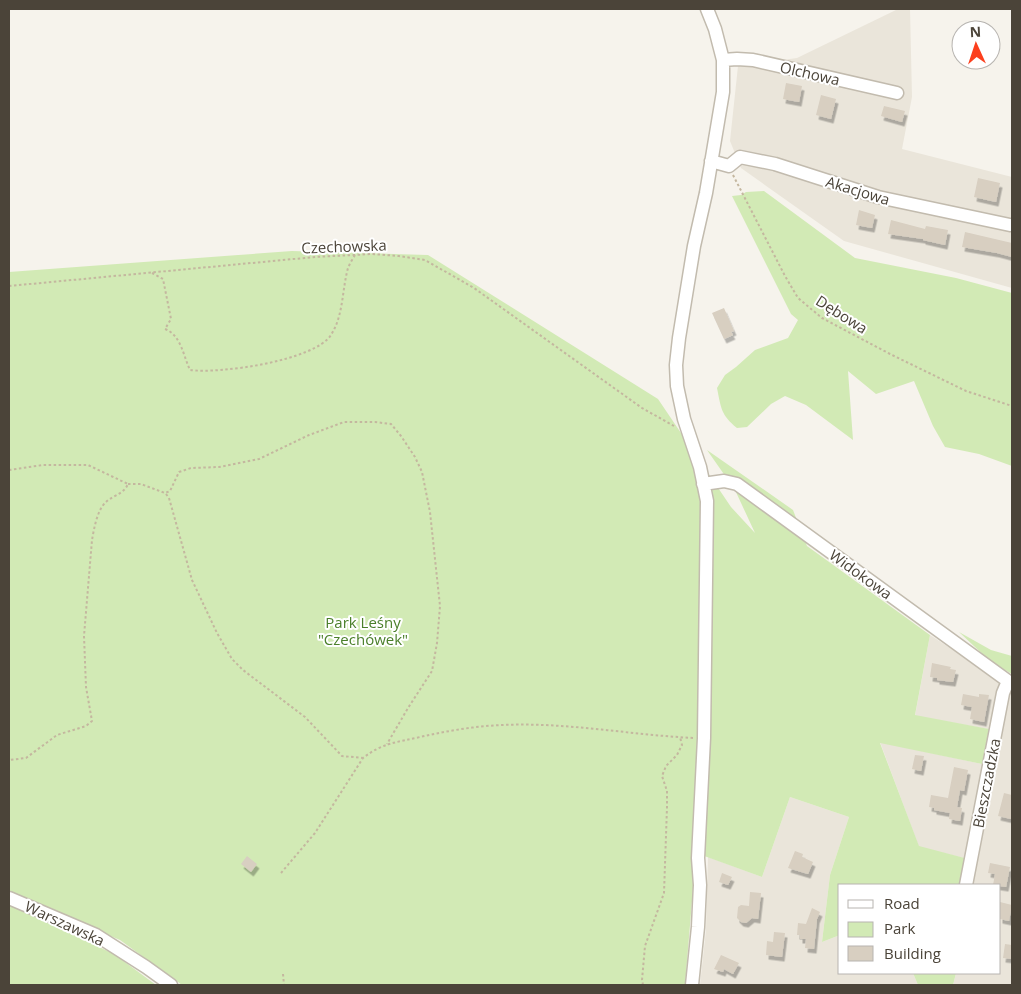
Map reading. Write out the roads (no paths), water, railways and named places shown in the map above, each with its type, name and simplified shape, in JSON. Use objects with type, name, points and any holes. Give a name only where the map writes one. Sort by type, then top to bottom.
[{"type":"street","points":[[692,985],[700,885],[698,858],[704,738],[707,501],[700,467],[688,433],[677,386],[676,365],[694,246],[723,92],[723,60],[715,29],[707,9]]},
{"type":"street","name":"Olchowa","points":[[723,60],[753,60],[897,93]]},
{"type":"street","name":"Akacjowa","points":[[711,160],[729,166],[740,157],[775,164],[878,197],[1010,225]]},
{"type":"street","name":"Widokowa","points":[[703,484],[724,480],[737,484],[1010,682]]},
{"type":"street","name":"Bieszczadzka","points":[[966,884],[1003,693],[1010,682]]},
{"type":"street","name":"Warszawska","points":[[9,898],[96,935],[170,985]]},
{"type":"park label","name":"Park Leśny \"Czechówek\"","points":[[363,630]]}]
